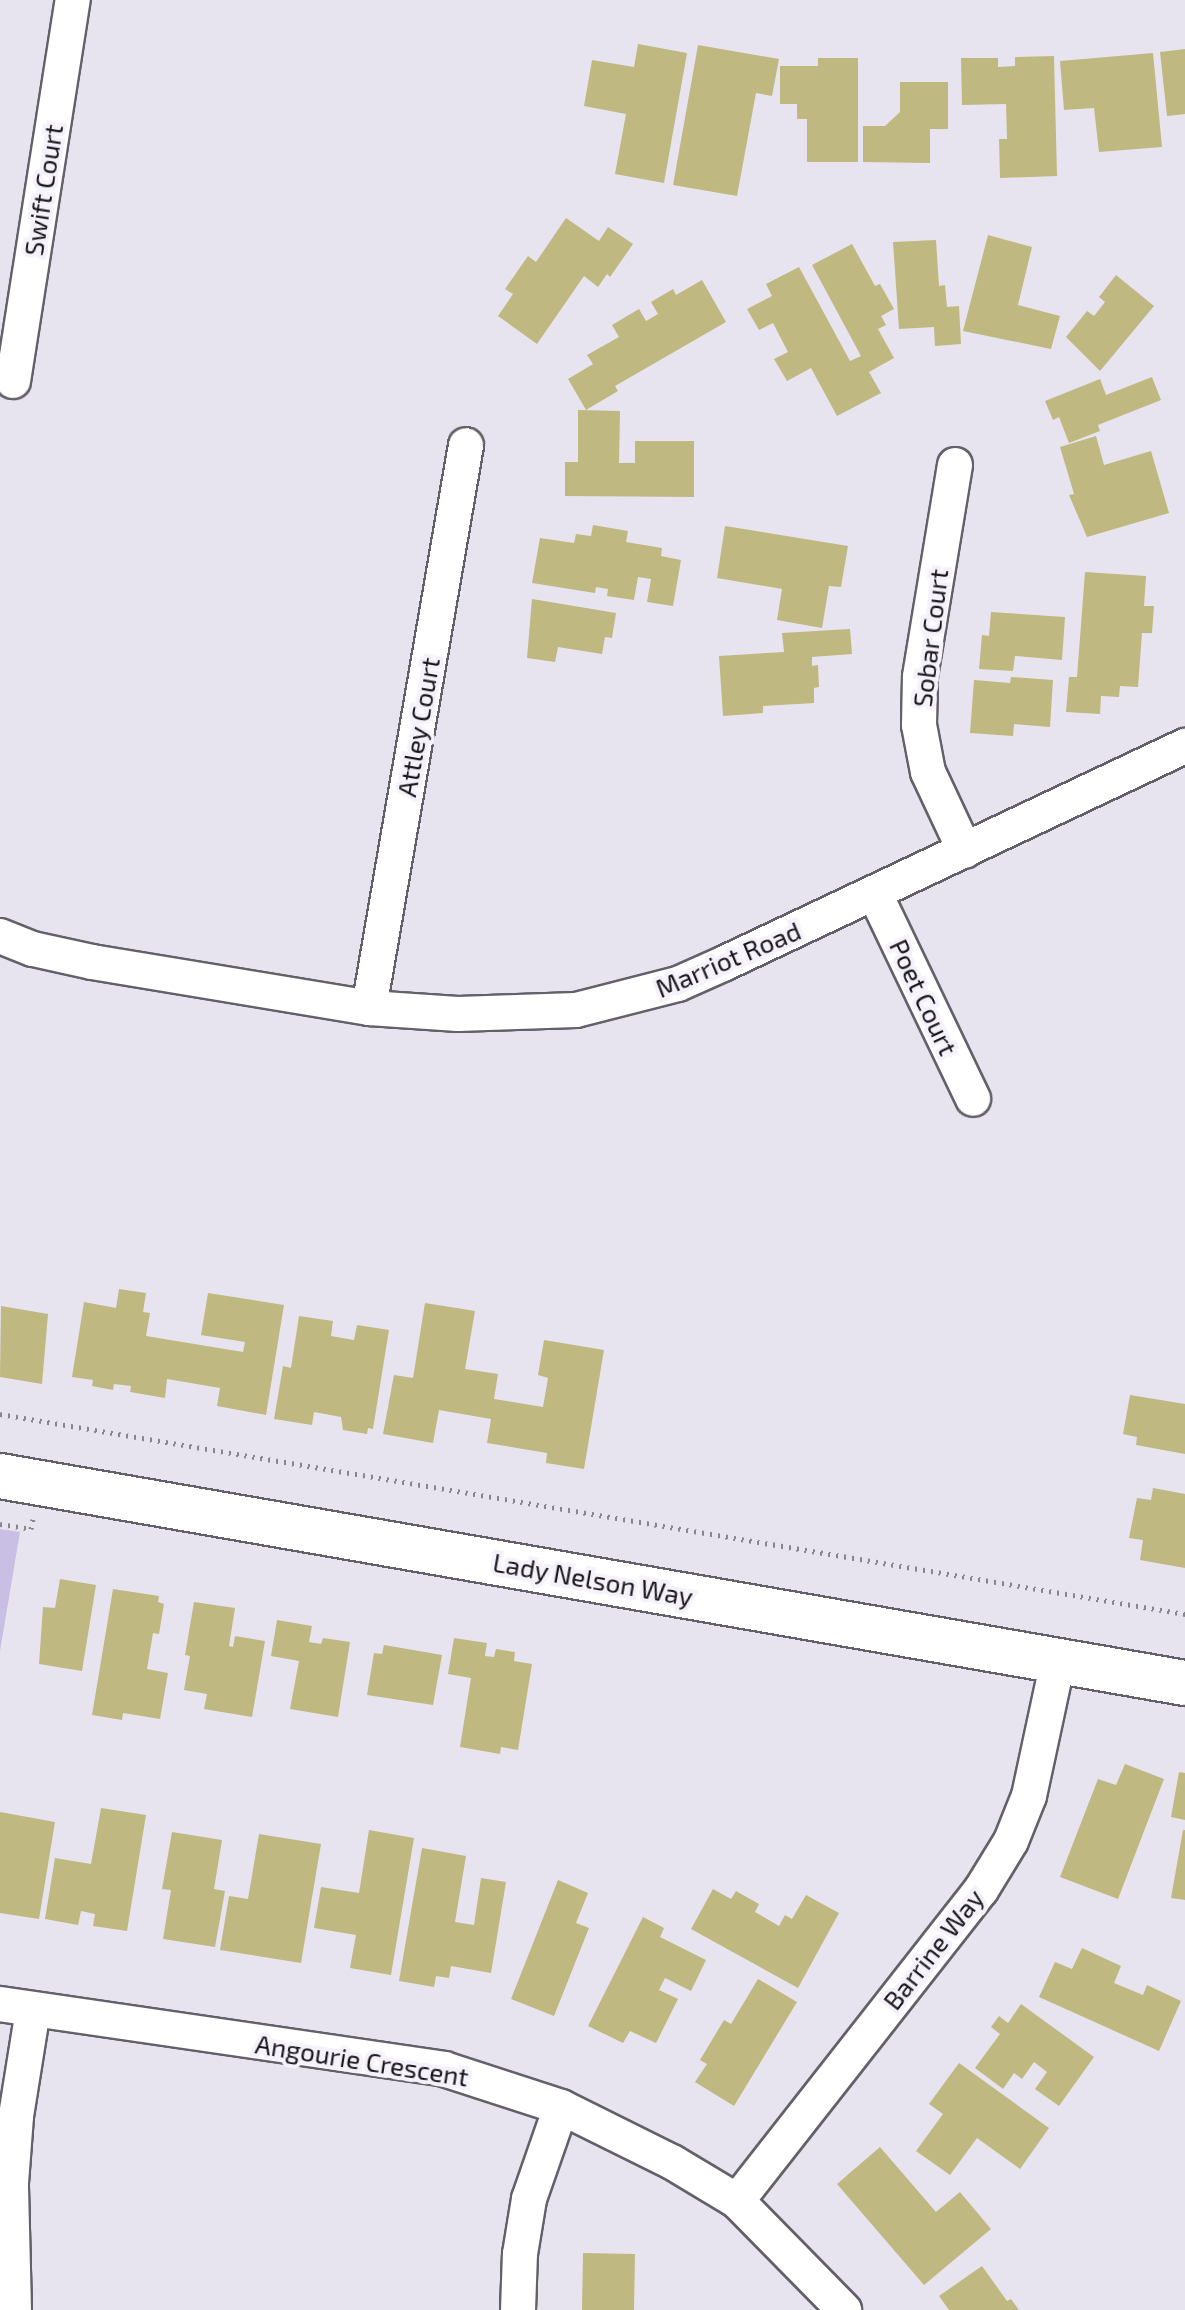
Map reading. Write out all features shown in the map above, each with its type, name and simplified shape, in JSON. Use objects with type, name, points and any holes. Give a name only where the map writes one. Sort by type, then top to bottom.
[{"type":"street","name":"Swift Court","points":[[13,381],[73,0]]},
{"type":"street","name":"Attley Court","points":[[369,1008],[466,445]]},
{"type":"street","name":"Sobar Court","points":[[955,465],[920,677],[919,725],[928,772],[965,851]]},
{"type":"street","name":"Marriot Road","points":[[0,936],[33,949],[92,962],[369,1008],[523,1014],[576,1010],[678,984],[1185,746]]},
{"type":"street","name":"Poet Court","points":[[875,894],[973,1099]]},
{"type":"street","name":"Lady Nelson Way","points":[[0,1476],[1185,1683]]},
{"type":"street","name":"Barrine Way","points":[[737,2201],[981,1890],[1011,1841],[1029,1796],[1058,1661]]},
{"type":"street","name":"Angourie Crescent","points":[[16,2007],[444,2069],[561,2107],[672,2162],[737,2201],[844,2310]]},
{"type":"street","points":[[14,2310],[11,2183],[16,2116],[16,2007]]},
{"type":"street","points":[[518,2310],[520,2254],[529,2199],[561,2107]]},
{"type":"path","points":[[0,1414],[1185,1614]]},
{"type":"shaded area","points":[[0,1529],[20,1532],[0,1651]]},
{"type":"building","points":[[638,44],[687,53],[664,183],[615,174],[626,114],[584,106],[592,60],[634,67]]},
{"type":"building","points":[[698,45],[779,59],[772,96],[756,93],[737,196],[673,185]]},
{"type":"building","points":[[1185,49],[1185,114],[1167,116],[1160,52]]},
{"type":"building","points":[[1153,53],[1162,147],[1099,152],[1094,108],[1064,110],[1060,61]]},
{"type":"building","points":[[1054,56],[1057,176],[1000,178],[999,139],[1007,139],[1006,104],[962,105],[961,58],[998,58],[998,67],[1015,66],[1015,57]]},
{"type":"building","points":[[818,58],[858,58],[858,162],[807,162],[807,119],[797,119],[797,104],[780,104],[780,66],[818,66]]},
{"type":"building","points":[[900,82],[948,82],[948,129],[930,129],[930,163],[863,162],[863,126],[885,126],[900,112]]},
{"type":"building","points":[[566,218],[599,241],[608,227],[633,244],[610,277],[607,274],[598,287],[584,276],[537,344],[498,316],[513,294],[505,289],[528,256],[536,262]]},
{"type":"building","points":[[988,235],[1032,247],[1018,305],[1060,316],[1051,349],[963,331]]},
{"type":"building","points":[[936,240],[939,286],[945,285],[947,307],[959,306],[961,344],[935,346],[934,327],[899,329],[893,242]]},
{"type":"building","points":[[852,244],[875,286],[880,284],[894,309],[881,316],[886,325],[878,329],[894,358],[869,372],[881,393],[837,416],[811,368],[787,381],[774,359],[788,352],[773,323],[759,330],[747,309],[772,296],[766,284],[799,267],[850,361],[861,356],[812,265]]},
{"type":"building","points":[[1116,275],[1154,306],[1100,371],[1066,337],[1087,311],[1094,316],[1105,302],[1099,297]]},
{"type":"building","points":[[702,280],[726,322],[615,386],[618,391],[586,410],[568,379],[593,364],[587,355],[619,337],[612,325],[639,309],[646,321],[658,314],[651,302],[673,289],[676,295]]},
{"type":"building","points":[[1152,377],[1161,400],[1098,425],[1100,431],[1069,443],[1059,417],[1053,420],[1045,401],[1100,379],[1106,395]]},
{"type":"building","points":[[578,410],[620,411],[619,463],[635,463],[635,441],[694,441],[694,497],[565,496],[565,462],[578,462]]},
{"type":"building","points":[[1096,436],[1104,465],[1151,451],[1169,513],[1087,537],[1069,495],[1074,494],[1060,447]]},
{"type":"building","points":[[593,525],[628,531],[626,542],[662,548],[661,556],[681,560],[673,606],[647,602],[651,579],[638,577],[634,600],[607,596],[608,589],[596,587],[595,593],[532,583],[540,538],[574,543],[576,534],[591,536]]},
{"type":"building","points":[[725,526],[848,546],[841,587],[829,586],[822,628],[777,620],[782,589],[717,578]]},
{"type":"building","points":[[1085,572],[1146,576],[1144,606],[1154,606],[1152,633],[1142,633],[1138,687],[1120,686],[1119,697],[1101,696],[1100,714],[1066,712],[1069,677],[1077,677]]},
{"type":"building","points":[[532,599],[616,613],[612,638],[605,637],[602,654],[558,647],[555,662],[527,658]]},
{"type":"building","points":[[991,612],[1065,617],[1062,660],[1015,656],[1013,671],[979,669],[982,635],[989,636]]},
{"type":"building","points":[[850,629],[852,654],[812,657],[812,666],[818,665],[819,687],[814,688],[814,703],[763,706],[763,713],[723,716],[719,656],[784,652],[782,633]]},
{"type":"building","points":[[1011,677],[1053,680],[1050,727],[1014,724],[1013,736],[970,733],[974,680],[1010,683]]},
{"type":"building","points":[[119,1289],[146,1293],[143,1312],[150,1313],[146,1336],[243,1352],[245,1342],[201,1335],[208,1293],[284,1305],[266,1415],[217,1406],[220,1388],[167,1379],[165,1398],[130,1392],[131,1386],[114,1384],[113,1390],[92,1386],[93,1380],[72,1377],[84,1302],[116,1308]]},
{"type":"building","points":[[425,1303],[475,1311],[465,1369],[498,1374],[494,1399],[543,1407],[548,1378],[538,1375],[544,1340],[604,1350],[584,1469],[546,1463],[547,1453],[487,1443],[491,1419],[439,1410],[433,1443],[383,1434],[394,1375],[413,1378]]},
{"type":"building","points":[[1,1306],[48,1314],[42,1384],[0,1377]]},
{"type":"building","points":[[299,1316],[333,1321],[331,1336],[354,1340],[357,1325],[389,1330],[373,1429],[368,1428],[367,1434],[343,1430],[341,1417],[314,1412],[312,1425],[274,1419],[283,1366],[291,1368]]},
{"type":"building","points":[[1130,1395],[1185,1404],[1185,1454],[1136,1445],[1137,1437],[1123,1434]]},
{"type":"building","points":[[1153,1488],[1185,1494],[1185,1568],[1140,1560],[1143,1540],[1129,1538],[1137,1498],[1151,1500]]},
{"type":"building","points":[[60,1579],[96,1585],[82,1671],[39,1664],[43,1607],[55,1608]]},
{"type":"building","points":[[113,1589],[159,1596],[158,1602],[164,1604],[159,1634],[153,1633],[147,1669],[168,1673],[160,1719],[123,1713],[122,1720],[92,1715]]},
{"type":"building","points":[[194,1602],[235,1608],[229,1646],[233,1647],[235,1636],[265,1641],[252,1717],[204,1709],[207,1694],[184,1690],[190,1656],[185,1655]]},
{"type":"building","points":[[277,1620],[312,1626],[309,1642],[321,1644],[323,1638],[350,1642],[338,1717],[290,1709],[299,1661],[271,1656]]},
{"type":"building","points":[[454,1638],[487,1643],[485,1656],[494,1657],[496,1649],[515,1652],[514,1661],[532,1664],[518,1750],[501,1747],[500,1754],[460,1747],[471,1678],[448,1674]]},
{"type":"building","points":[[384,1645],[442,1655],[433,1705],[367,1695],[374,1653],[382,1654]]},
{"type":"building","points":[[1125,1764],[1164,1779],[1118,1899],[1060,1877],[1098,1779],[1116,1785]]},
{"type":"building","points":[[1179,1772],[1185,1773],[1185,1820],[1171,1817]]},
{"type":"building","points":[[101,1808],[146,1815],[127,1931],[93,1926],[95,1914],[81,1911],[78,1925],[45,1919],[55,1858],[91,1864]]},
{"type":"building","points":[[0,1812],[55,1822],[39,1919],[0,1913]]},
{"type":"building","points":[[369,1830],[414,1838],[391,1975],[350,1968],[356,1935],[314,1928],[321,1887],[359,1893]]},
{"type":"building","points":[[1185,1830],[1185,1900],[1171,1898]]},
{"type":"building","points":[[172,1832],[222,1840],[214,1889],[225,1891],[215,1947],[163,1939],[171,1890],[162,1889]]},
{"type":"building","points":[[259,1834],[321,1844],[301,1963],[220,1950],[229,1896],[248,1899]]},
{"type":"building","points":[[422,1848],[466,1856],[455,1922],[474,1925],[481,1878],[506,1882],[491,1973],[451,1966],[449,1978],[436,1976],[434,1987],[399,1981]]},
{"type":"building","points":[[558,1880],[588,1893],[576,1923],[589,1928],[554,2016],[511,1999]]},
{"type":"building","points":[[713,1889],[731,1899],[736,1891],[759,1904],[755,1912],[779,1926],[785,1915],[792,1919],[806,1895],[839,1913],[798,1988],[691,1929]]},
{"type":"building","points":[[643,1917],[664,1928],[660,1937],[706,1960],[691,1991],[665,1978],[659,1990],[678,1999],[656,2043],[630,2031],[623,2043],[588,2026]]},
{"type":"building","points":[[1082,1948],[1121,1966],[1114,1983],[1143,1995],[1147,1985],[1181,2001],[1159,2051],[1039,1997],[1055,1962],[1072,1969]]},
{"type":"building","points":[[758,1979],[797,2002],[734,2106],[695,2082],[707,2064],[700,2060],[724,2020],[731,2024]]},
{"type":"building","points":[[1021,2004],[1094,2057],[1059,2106],[1035,2089],[1047,2072],[1034,2062],[1022,2079],[1014,2073],[1003,2089],[975,2068],[1000,2034],[991,2027],[999,2016],[1008,2023]]},
{"type":"building","points":[[959,2063],[1049,2128],[1020,2169],[977,2138],[950,2175],[916,2151],[943,2114],[929,2104]]},
{"type":"building","points":[[880,2147],[936,2212],[960,2192],[991,2229],[924,2285],[837,2184]]},
{"type":"building","points":[[583,2253],[635,2254],[634,2310],[582,2310]]},
{"type":"building","points":[[982,2266],[1007,2301],[1011,2299],[1019,2310],[949,2310],[939,2296]]}]
